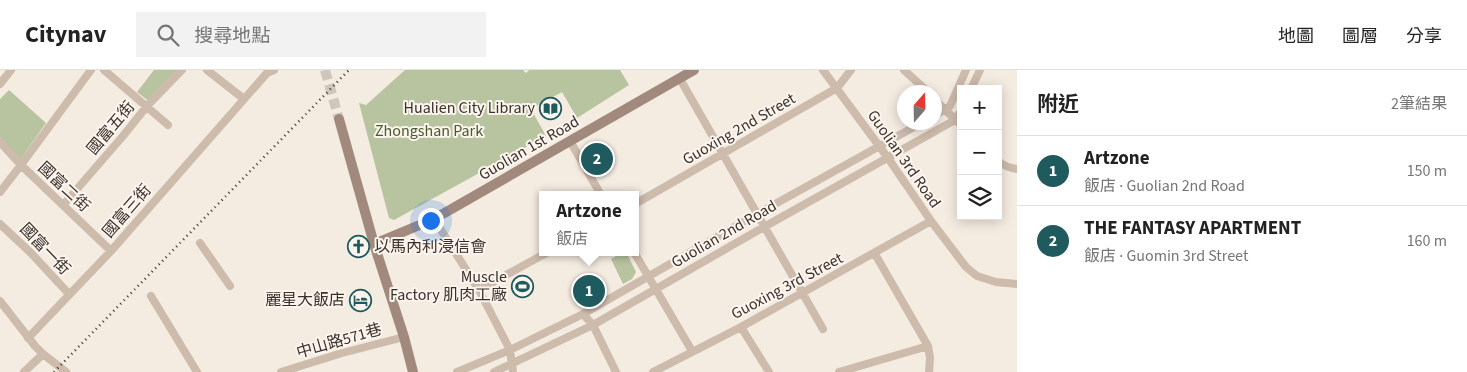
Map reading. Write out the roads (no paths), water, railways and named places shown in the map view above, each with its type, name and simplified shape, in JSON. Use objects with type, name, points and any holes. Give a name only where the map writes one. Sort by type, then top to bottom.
[{"type":"street","points":[[0,84],[11,70]]},
{"type":"street","points":[[0,192],[90,70]]},
{"type":"street","points":[[104,70],[168,125]]},
{"type":"street","name":"國富五街","points":[[64,204],[147,106],[182,70]]},
{"type":"street","points":[[207,70],[244,99]]},
{"type":"street","name":"國富三街","points":[[28,338],[111,250],[267,73],[274,70]]},
{"type":"street","name":"Guolian 1st Road","points":[[374,244],[434,219],[694,70]]},
{"type":"street","name":"Guolian 3rd Road","points":[[824,70],[966,267],[977,276],[996,282],[1017,284]]},
{"type":"street","name":"Guoxing 2nd Street","points":[[639,202],[723,155],[836,88],[851,70]]},
{"type":"street","points":[[904,70],[920,85]]},
{"type":"street","points":[[942,112],[950,106],[966,70]]},
{"type":"street","points":[[973,85],[980,70]]},
{"type":"street","points":[[680,79],[823,329]]},
{"type":"street","points":[[942,107],[957,121]]},
{"type":"street","points":[[339,119],[413,372]]},
{"type":"street","name":"Guolian 2nd Road","points":[[494,372],[512,368],[593,325],[888,158],[957,123]]},
{"type":"street","name":"Guolian 2nd Road","points":[[457,372],[510,350],[583,314],[757,214],[909,130]]},
{"type":"street","points":[[570,141],[599,191]]},
{"type":"street","name":"國富二街","points":[[0,142],[21,165],[111,250]]},
{"type":"street","points":[[1002,164],[1017,169]]},
{"type":"street","points":[[434,219],[479,290],[510,350],[512,368]]},
{"type":"street","name":"Guoxing 3rd Street","points":[[653,372],[741,327],[875,254],[931,221]]},
{"type":"street","name":"國富一街","points":[[0,224],[69,294]]},
{"type":"street","points":[[200,244],[230,286]]},
{"type":"street","points":[[875,254],[928,346],[930,358],[929,372]]},
{"type":"street","points":[[479,290],[541,256]]},
{"type":"street","points":[[636,256],[692,351]]},
{"type":"street","points":[[152,296],[197,372]]},
{"type":"street","points":[[0,301],[42,354],[66,372]]},
{"type":"street","points":[[583,314],[593,325],[616,372]]},
{"type":"street","points":[[741,327],[769,372]]},
{"type":"street","name":"中山路571巷","points":[[281,372],[404,337]]},
{"type":"street","points":[[839,372],[928,346]]},
{"type":"street","points":[[28,370],[42,354]]},
{"type":"tunnel","points":[[325,70],[339,119]]},
{"type":"railway","points":[[54,372],[349,70]]},
{"type":"place","name":"Hualien City Library","points":[[551,108]]},
{"type":"place","name":"THE FANTASY APARTMENT","points":[[597,159]]},
{"type":"place","name":"以馬內利浸信會","points":[[358,247]]},
{"type":"place","name":"Muscle Factory 肌肉工廠","points":[[523,286]]},
{"type":"place","name":"Artzone","points":[[589,291]]},
{"type":"place","name":"麗星大飯店","points":[[361,300]]},
{"type":"park label","name":"Zhongshan Park","points":[[429,131]]}]
